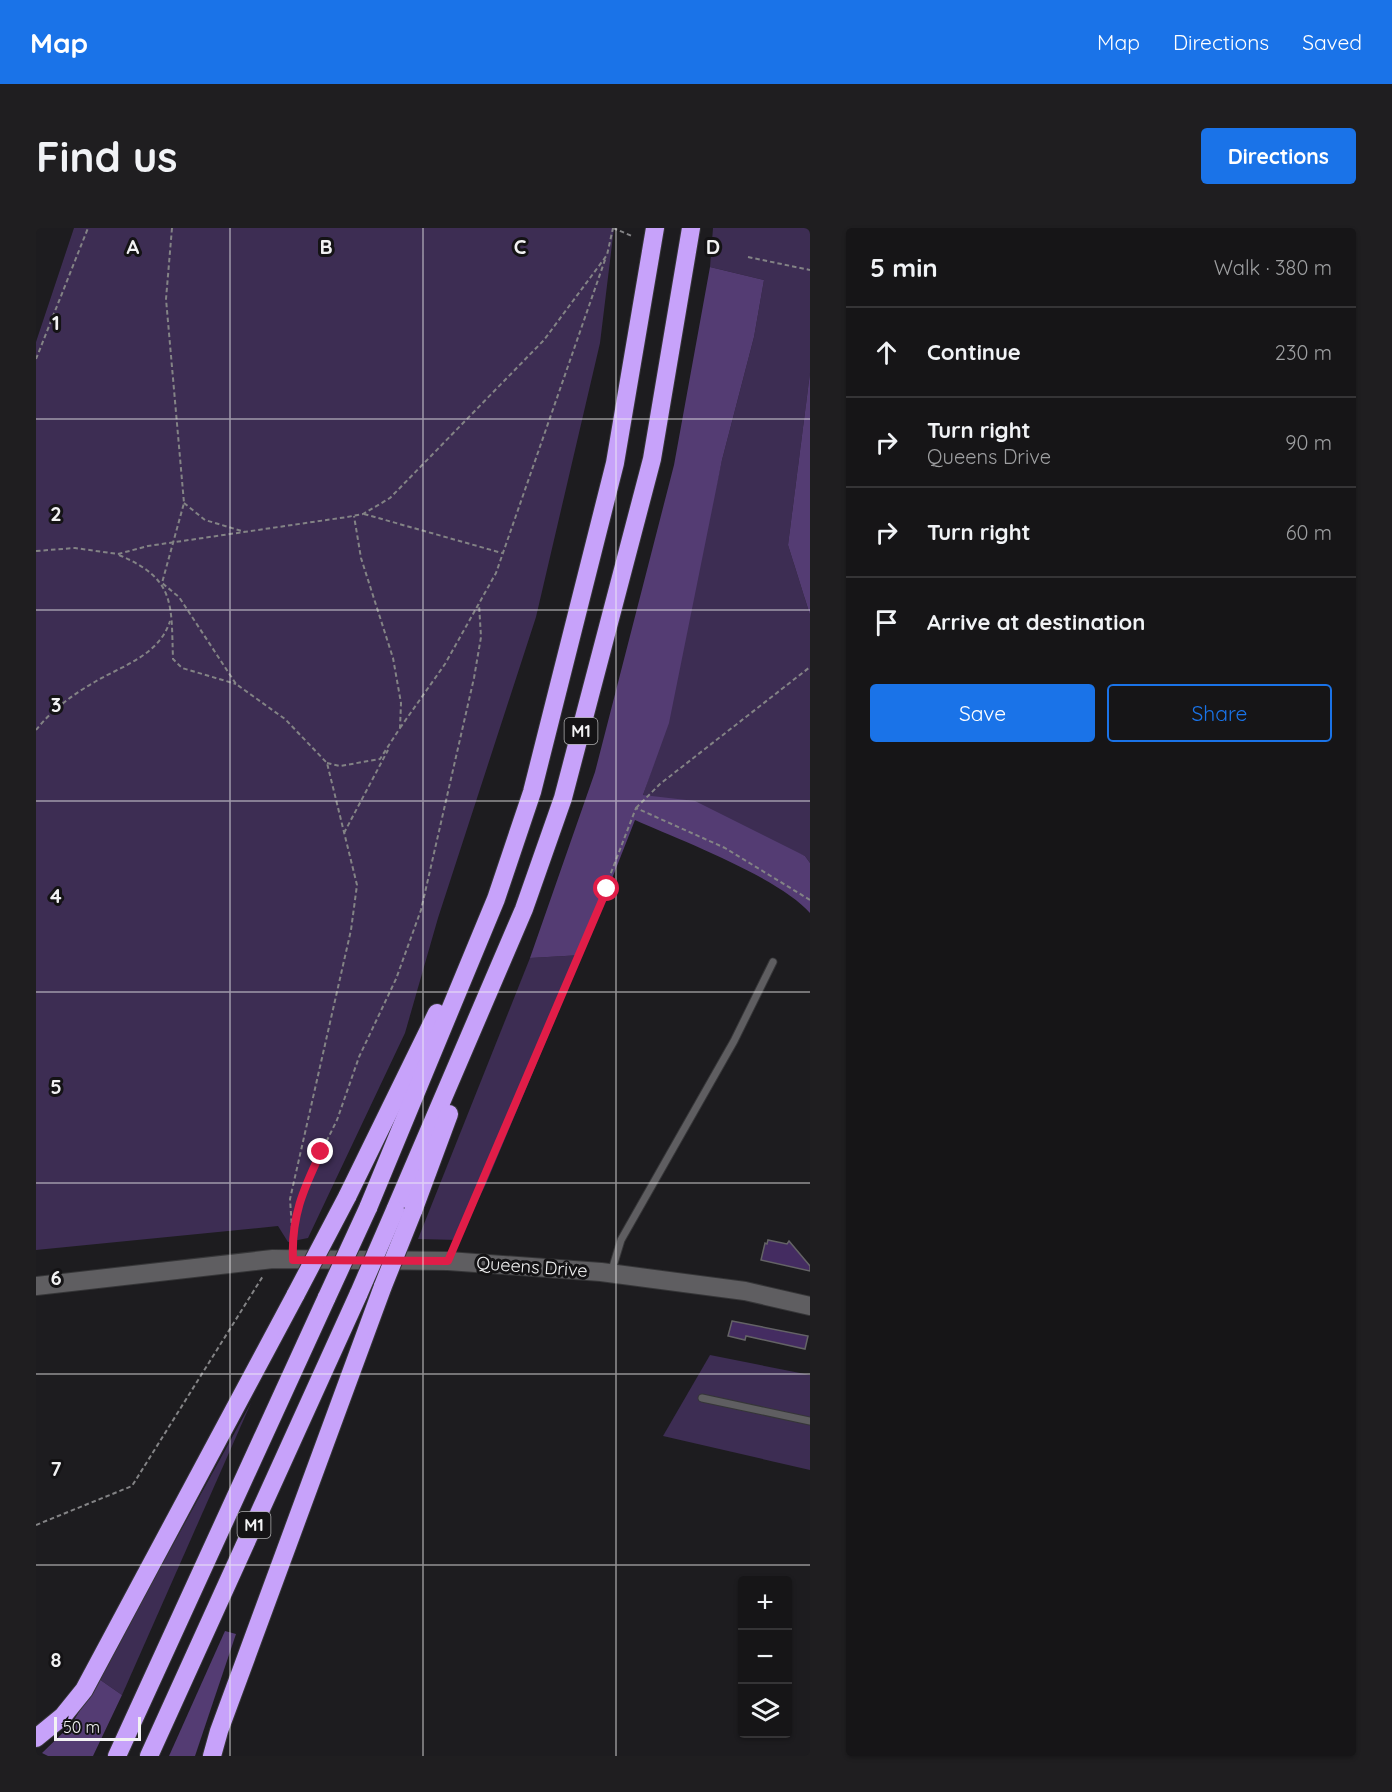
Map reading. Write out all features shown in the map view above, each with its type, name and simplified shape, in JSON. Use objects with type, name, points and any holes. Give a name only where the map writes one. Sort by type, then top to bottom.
[{"type":"highway","name":"M1","points":[[117,1756],[368,1208],[496,899],[531,792],[615,463],[655,228]]},
{"type":"highway","name":"M1","points":[[149,1756],[359,1293],[404,1210],[524,909],[563,798],[652,459],[691,228]]},
{"type":"highway","points":[[36,1738],[63,1716],[84,1690],[347,1197],[400,1086],[496,899]]},
{"type":"highway","points":[[212,1756],[219,1731],[383,1286],[404,1210]]},
{"type":"street","name":"Queens Drive","points":[[36,1286],[273,1259],[448,1261],[612,1273],[745,1291],[810,1306]]},
{"type":"lane","points":[[612,1273],[621,1240],[734,1041],[773,962]]},
{"type":"lane","points":[[702,1398],[810,1421]]},
{"type":"path","points":[[36,359],[88,228]]},
{"type":"path","points":[[171,228],[166,299],[184,503],[162,584],[171,618],[173,659],[182,668],[236,684],[285,719],[327,764],[357,885],[352,919],[290,1199],[293,1260]]},
{"type":"path","points":[[344,833],[400,728],[445,664],[479,604],[502,553],[607,255],[612,228],[632,236]]},
{"type":"path","points":[[118,554],[148,546],[354,516],[363,514],[390,498],[493,395],[564,316],[576,295],[607,255]]},
{"type":"path","points":[[748,257],[810,270]]},
{"type":"path","points":[[184,503],[204,520],[248,533]]},
{"type":"path","points":[[363,514],[502,553]]},
{"type":"path","points":[[354,516],[361,558],[393,658],[401,703],[400,728]]},
{"type":"path","points":[[36,551],[75,548],[118,554],[141,565],[179,597],[236,684]]},
{"type":"path","points":[[292,1237],[300,1195],[337,1120],[359,1057],[396,979],[421,910],[474,678],[481,637],[479,604]]},
{"type":"path","points":[[36,730],[49,713],[85,688],[128,666],[148,651],[167,631],[171,618]]},
{"type":"path","points":[[448,1261],[581,951],[636,808],[660,784],[810,667]]},
{"type":"path","points":[[327,764],[340,766],[380,759],[391,745]]},
{"type":"path","points":[[636,808],[725,848],[810,900]]},
{"type":"path","points":[[36,1525],[132,1486],[273,1259]]},
{"type":"shaded area","points":[[74,228],[614,228],[600,343],[536,617],[438,918],[405,1033],[308,1238],[288,1242],[278,1226],[36,1250],[36,342]]},
{"type":"shaded area","points":[[713,228],[810,228],[810,373],[788,545],[810,615],[810,863],[805,856],[643,795],[654,762],[722,460],[754,337],[764,280],[710,267]]},
{"type":"shaded area","points":[[710,267],[764,280],[754,337],[722,460],[669,723],[643,795],[695,801],[805,856],[810,863],[810,913],[796,900],[753,873],[635,820],[582,955],[530,958],[595,772],[674,465]]},
{"type":"shaded area","points":[[810,373],[810,615],[788,545]]},
{"type":"shaded area","points":[[582,955],[486,1184],[458,1240],[418,1239],[530,958]]},
{"type":"shaded area","points":[[710,1355],[810,1375],[810,1470],[663,1436]]},
{"type":"shaded area","points":[[251,1403],[122,1695],[99,1679]]},
{"type":"shaded area","points":[[225,1631],[236,1634],[195,1756],[169,1756]]},
{"type":"shaded area","points":[[99,1679],[122,1695],[93,1756],[48,1756],[42,1753],[71,1725]]},
{"type":"building","points":[[768,1240],[787,1244],[789,1241],[810,1266],[810,1271],[761,1260],[765,1243],[767,1244]]},
{"type":"building","points":[[732,1321],[808,1336],[805,1349],[746,1336],[745,1340],[728,1336]]},
{"type":"route","points":[[321,1152],[300,1195],[292,1237],[293,1260],[448,1261],[607,889]]}]
